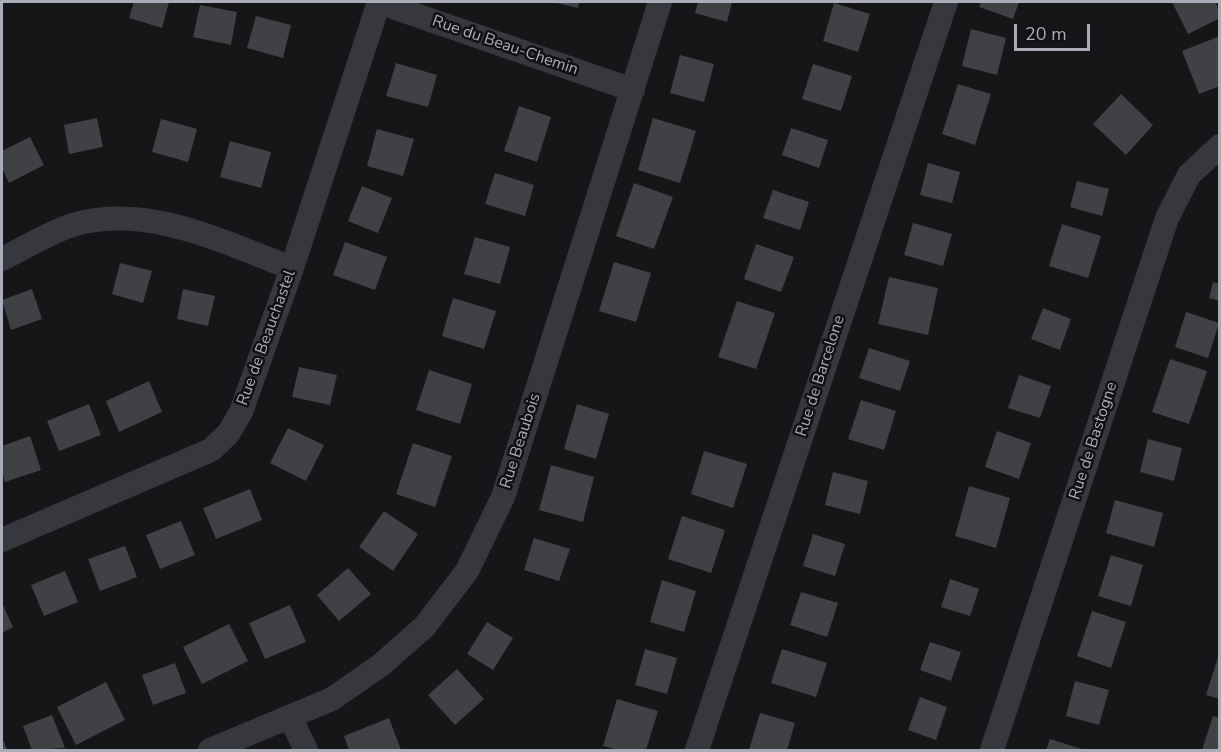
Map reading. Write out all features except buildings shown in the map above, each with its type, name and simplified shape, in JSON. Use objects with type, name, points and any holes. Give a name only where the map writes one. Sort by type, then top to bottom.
[{"type":"street","name":"Rue du Beau-Chemin","points":[[378,2],[633,90]]},
{"type":"street","name":"Rue de Beauchastel","points":[[2,540],[211,450],[228,434],[241,411],[292,268],[378,2]]},
{"type":"street","name":"Rue Beaubois","points":[[210,750],[332,699],[381,665],[425,626],[467,571],[503,497],[660,2]]},
{"type":"street","name":"Rue de Barcelone","points":[[697,750],[946,2]]},
{"type":"street","name":"Rue de Bastogne","points":[[992,750],[1167,218],[1189,175],[1220,146]]},
{"type":"street","points":[[2,259],[75,225],[110,219],[149,219],[208,236],[292,268]]},
{"type":"street","points":[[290,717],[306,750]]}]
